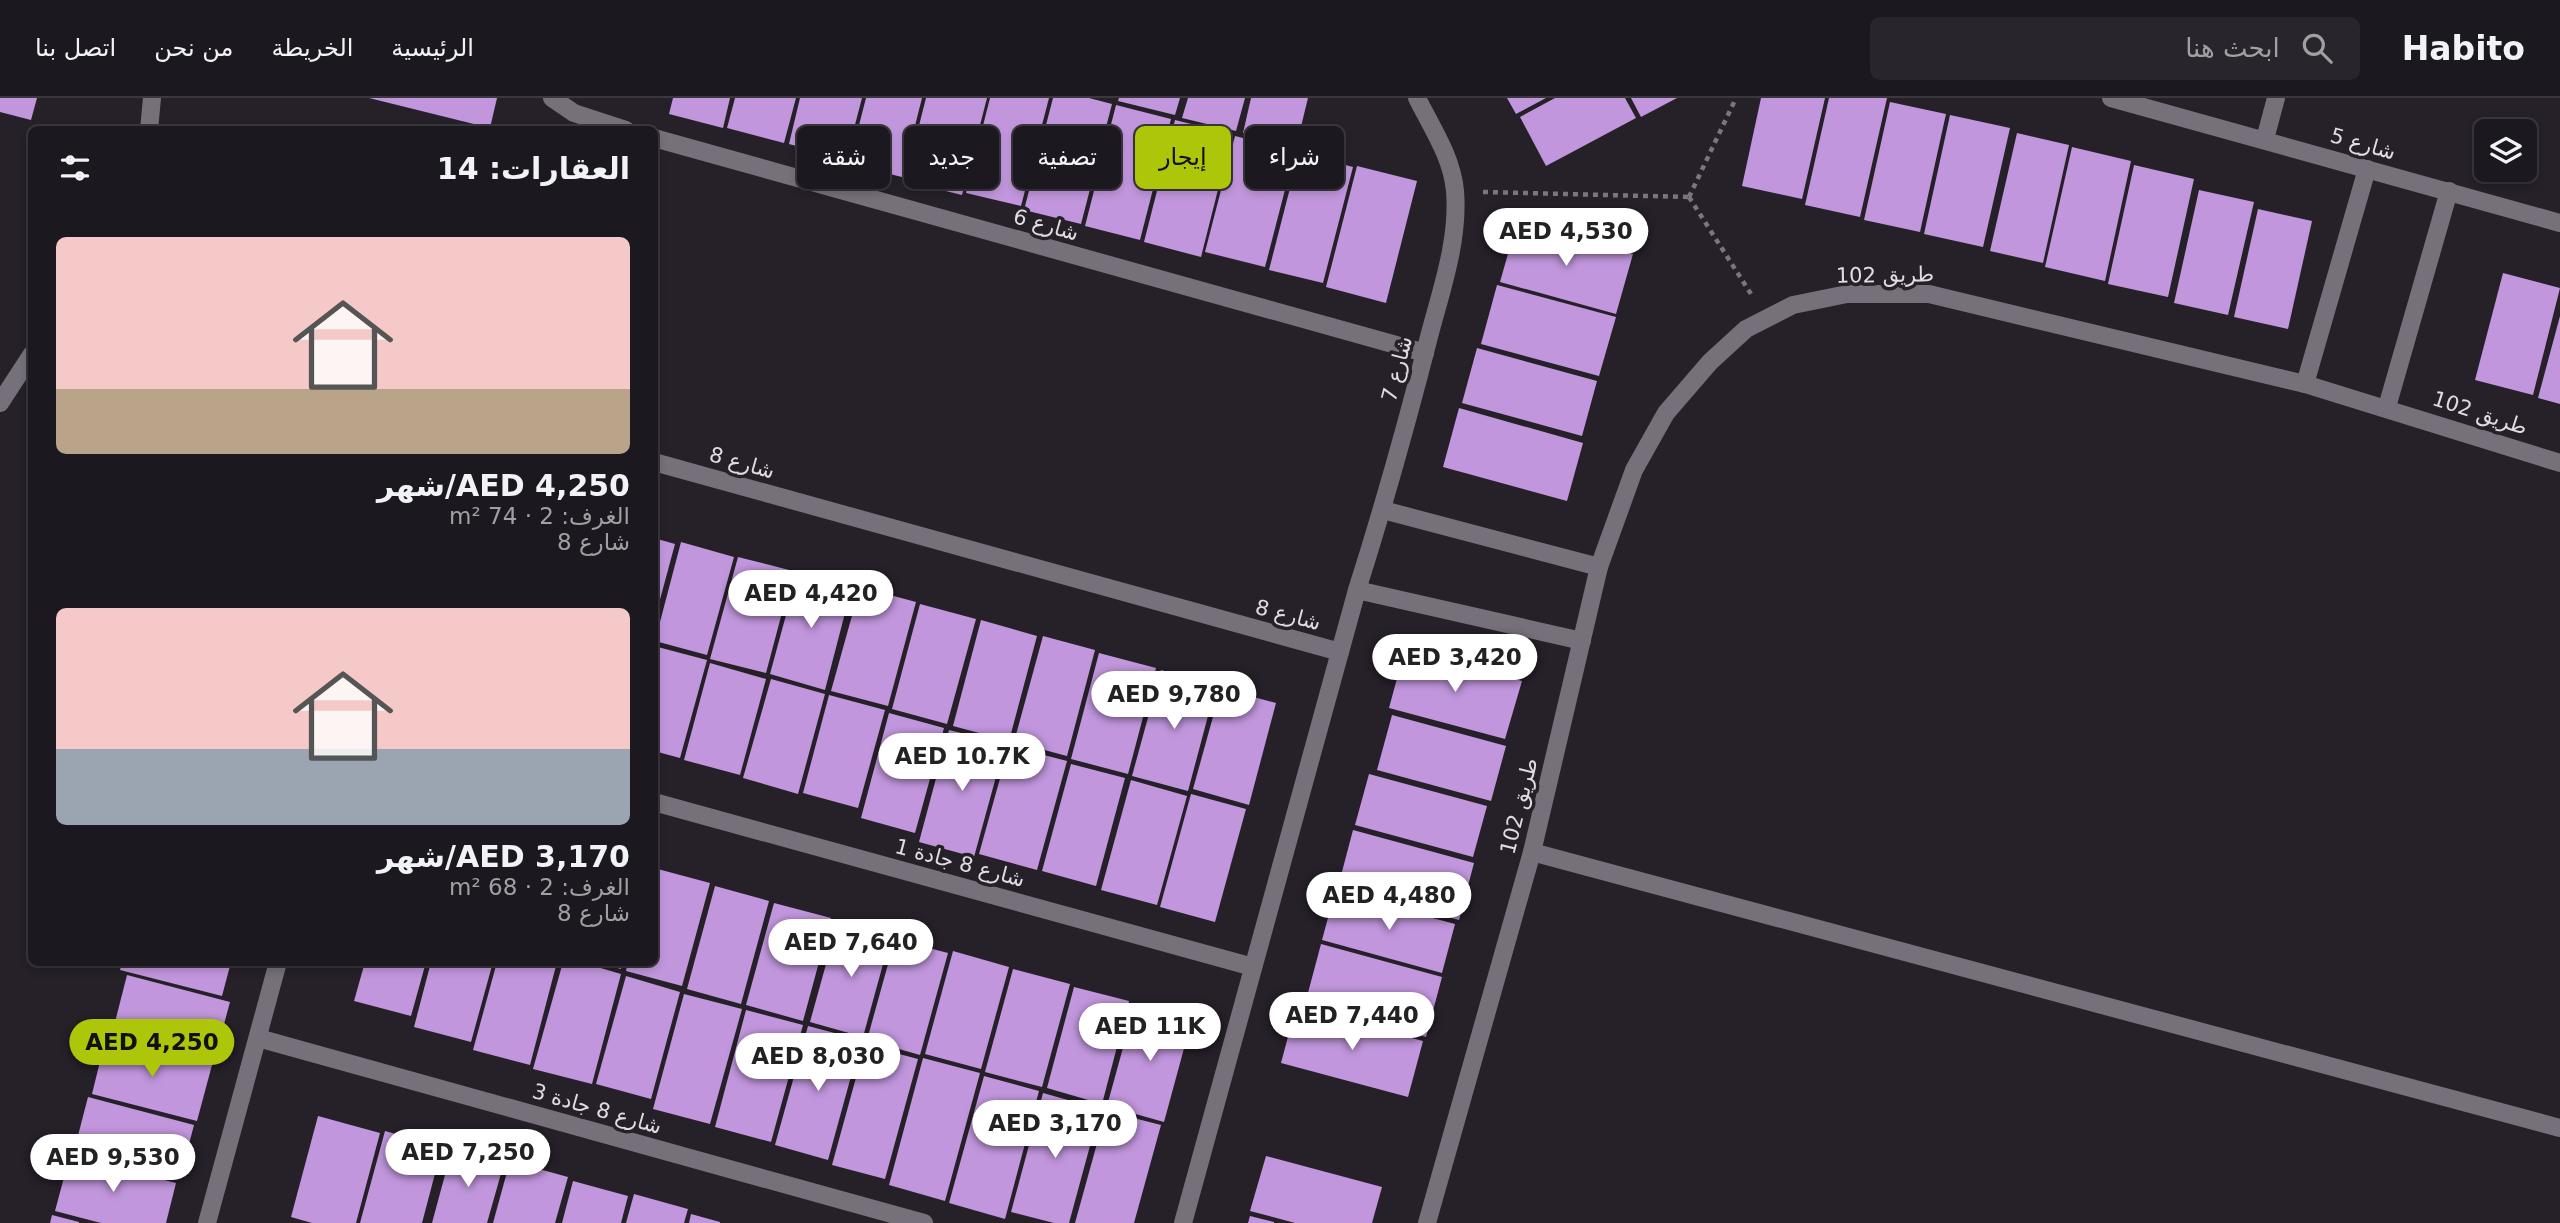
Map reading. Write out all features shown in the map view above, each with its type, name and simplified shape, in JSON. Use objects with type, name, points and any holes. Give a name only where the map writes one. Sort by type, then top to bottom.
[{"type":"street","points":[[149,126],[152,98]]},
{"type":"street","points":[[552,98],[574,113],[614,126]]},
{"type":"street","name":"شارع 7","points":[[1340,652],[1383,510],[1425,353],[1455,223],[1455,191],[1449,162],[1417,98]]},
{"type":"street","name":"شارع 5","points":[[2111,98],[2560,223]]},
{"type":"street","points":[[2265,139],[2276,98]]},
{"type":"street","name":"شارع 6","points":[[658,139],[1425,353]]},
{"type":"street","points":[[2305,384],[2367,169]]},
{"type":"street","points":[[2387,407],[2449,191]]},
{"type":"street","name":"طريق 102","points":[[1427,1223],[1532,852],[1599,567],[1634,470],[1666,414],[1710,362],[1746,329],[1793,305],[1847,294],[1929,294],[2305,384],[2387,407],[2560,463]]},
{"type":"street","points":[[0,403],[28,360]]},
{"type":"street","name":"شارع 8","points":[[658,463],[1340,652],[1183,1223]]},
{"type":"street","points":[[1383,510],[1599,567]]},
{"type":"street","points":[[1357,590],[1582,641]]},
{"type":"street","name":"شارع 8 جادة 1","points":[[658,804],[1253,967]]},
{"type":"street","points":[[1532,852],[2560,1128]]},
{"type":"street","points":[[207,1223],[277,966]]},
{"type":"street","name":"شارع 8 جادة 3","points":[[258,1038],[923,1223]]},
{"type":"path","points":[[1689,197],[1736,98]]},
{"type":"path","points":[[1455,191],[1689,197]]},
{"type":"path","points":[[1689,197],[1767,319]]},
{"type":"building","points":[[0,98],[37,98],[31,120],[0,112]]},
{"type":"building","points":[[369,98],[497,98],[490,126]]},
{"type":"building","points":[[673,98],[730,98],[723,128],[669,114]]},
{"type":"building","points":[[735,98],[796,98],[784,143],[727,128]]},
{"type":"building","points":[[800,98],[862,98],[855,126],[797,126],[797,146],[789,144]]},
{"type":"building","points":[[866,98],[922,98],[915,126],[904,126],[902,177],[890,174],[890,126],[859,126]]},
{"type":"building","points":[[926,98],[987,98],[980,126],[919,126]]},
{"type":"building","points":[[990,98],[1049,98],[1042,126],[1013,126],[1013,189],[1025,189],[1021,206],[966,193],[967,189],[999,189],[999,126],[983,126]]},
{"type":"building","points":[[1053,98],[1089,98],[1112,104],[1106,126],[1046,126]]},
{"type":"building","points":[[1119,98],[1180,98],[1175,115],[1118,101]]},
{"type":"building","points":[[1188,98],[1245,98],[1236,131],[1231,130],[1231,126],[1215,126],[1182,118]]},
{"type":"building","points":[[1251,98],[1308,98],[1301,126],[1245,126],[1243,133]]},
{"type":"building","points":[[1507,98],[1546,98],[1516,114]]},
{"type":"building","points":[[1555,98],[1625,98],[1636,118],[1546,166],[1520,117]]},
{"type":"building","points":[[1631,98],[1677,98],[1641,117]]},
{"type":"building","points":[[1761,98],[1825,98],[1802,199],[1742,186]]},
{"type":"building","points":[[1829,98],[1887,98],[1860,217],[1805,205]]},
{"type":"building","points":[[1890,102],[1946,114],[1920,232],[1864,220]]},
{"type":"building","points":[[1116,105],[1171,119],[1169,126],[1135,126],[1135,189],[1153,189],[1140,240],[1085,226],[1094,189],[1121,189],[1121,126],[1111,126]]},
{"type":"building","points":[[1950,115],[2010,128],[1983,247],[1924,234]]},
{"type":"building","points":[[1175,120],[1199,126],[1173,126]]},
{"type":"building","points":[[2017,133],[2069,145],[2043,263],[1990,251]]},
{"type":"building","points":[[1235,136],[1245,138],[1245,189],[1285,189],[1265,267],[1205,252],[1221,189],[1231,189],[1231,151]]},
{"type":"building","points":[[2072,147],[2131,161],[2105,281],[2045,267]]},
{"type":"building","points":[[1344,165],[1353,167],[1323,283],[1269,270],[1290,189],[1344,189]]},
{"type":"building","points":[[2134,165],[2194,179],[2168,297],[2108,284]]},
{"type":"building","points":[[1357,166],[1417,181],[1386,303],[1326,287]]},
{"type":"building","points":[[938,189],[964,189],[962,195]]},
{"type":"building","points":[[1029,189],[1090,189],[1081,224],[1024,210]]},
{"type":"building","points":[[1157,189],[1218,189],[1201,257],[1144,242]]},
{"type":"building","points":[[2199,190],[2254,202],[2228,315],[2174,303]]},
{"type":"building","points":[[2258,209],[2312,221],[2288,329],[2234,317]]},
{"type":"building","points":[[1517,222],[1633,254],[1616,314],[1500,282]]},
{"type":"building","points":[[2503,273],[2560,288],[2533,395],[2475,380]]},
{"type":"building","points":[[1497,285],[1616,317],[1599,376],[1481,344]]},
{"type":"building","points":[[2560,316],[2560,404],[2538,398]]},
{"type":"building","points":[[1477,348],[1597,381],[1582,436],[1462,403]]},
{"type":"building","points":[[1459,408],[1583,443],[1567,501],[1443,467]]},
{"type":"building","points":[[658,539],[675,544],[658,607]]},
{"type":"building","points":[[681,542],[734,557],[707,655],[658,642],[658,630]]},
{"type":"building","points":[[738,557],[793,571],[766,673],[710,659]]},
{"type":"building","points":[[798,571],[852,586],[825,690],[770,674]]},
{"type":"building","points":[[860,587],[916,602],[888,706],[831,691]]},
{"type":"building","points":[[920,604],[976,619],[947,724],[892,709]]},
{"type":"building","points":[[981,620],[1037,636],[1009,741],[953,726]]},
{"type":"building","points":[[1043,636],[1095,650],[1067,756],[1014,742]]},
{"type":"building","points":[[658,647],[707,660],[680,758],[658,752]]},
{"type":"building","points":[[1405,649],[1522,681],[1505,739],[1389,708]]},
{"type":"building","points":[[1099,653],[1156,668],[1128,774],[1071,759]]},
{"type":"building","points":[[710,663],[766,679],[740,775],[684,760]]},
{"type":"building","points":[[1161,670],[1216,686],[1188,791],[1132,776]]},
{"type":"building","points":[[771,679],[825,694],[798,794],[743,778]]},
{"type":"building","points":[[1221,688],[1276,703],[1249,805],[1193,789]]},
{"type":"building","points":[[829,695],[885,710],[858,808],[803,793]]},
{"type":"building","points":[[889,713],[944,728],[915,833],[861,818]]},
{"type":"building","points":[[1392,715],[1506,746],[1491,801],[1377,770]]},
{"type":"building","points":[[949,730],[1005,744],[974,857],[919,842]]},
{"type":"building","points":[[1009,746],[1067,761],[1037,870],[979,854]]},
{"type":"building","points":[[1071,764],[1125,778],[1096,886],[1042,871]]},
{"type":"building","points":[[1369,774],[1487,806],[1473,857],[1355,825]]},
{"type":"building","points":[[1131,780],[1187,796],[1157,905],[1101,890]]},
{"type":"building","points":[[1191,794],[1246,809],[1215,922],[1160,907]]},
{"type":"building","points":[[1353,830],[1474,863],[1459,920],[1338,887]]},
{"type":"building","points":[[658,869],[710,883],[682,986],[626,971],[627,966],[658,966]]},
{"type":"building","points":[[715,886],[769,901],[741,1004],[687,989]]},
{"type":"building","points":[[1335,892],[1455,924],[1442,973],[1322,940]]},
{"type":"building","points":[[774,903],[831,918],[803,1021],[746,1005]]},
{"type":"building","points":[[838,921],[891,935],[863,1037],[810,1022]]},
{"type":"building","points":[[895,939],[948,953],[920,1055],[867,1040]]},
{"type":"building","points":[[1321,944],[1442,977],[1426,1037],[1305,1004]]},
{"type":"building","points":[[953,951],[1009,967],[981,1069],[925,1054]]},
{"type":"building","points":[[121,966],[230,966],[222,996],[120,970]]},
{"type":"building","points":[[364,966],[425,966],[411,1016],[354,1001]]},
{"type":"building","points":[[430,966],[492,966],[471,1042],[414,1027]]},
{"type":"building","points":[[496,966],[556,966],[530,1065],[473,1050]]},
{"type":"building","points":[[562,966],[594,966],[621,974],[592,1084],[533,1069]]},
{"type":"building","points":[[1013,969],[1070,984],[1042,1087],[985,1072]]},
{"type":"building","points":[[127,975],[230,1002],[214,1061],[112,1034]]},
{"type":"building","points":[[626,976],[680,992],[651,1099],[596,1084]]},
{"type":"building","points":[[1074,987],[1129,1001],[1102,1104],[1047,1088]]},
{"type":"building","points":[[684,994],[742,1009],[710,1124],[653,1109]]},
{"type":"building","points":[[1135,1004],[1192,1019],[1164,1122],[1107,1106]]},
{"type":"building","points":[[1296,1007],[1423,1041],[1408,1097],[1281,1063]]},
{"type":"building","points":[[746,1010],[803,1025],[771,1142],[715,1127]]},
{"type":"building","points":[[808,1026],[861,1040],[828,1160],[775,1145]]},
{"type":"building","points":[[106,1037],[212,1065],[197,1121],[92,1094]]},
{"type":"building","points":[[865,1045],[918,1059],[885,1179],[832,1165]]},
{"type":"building","points":[[923,1058],[980,1073],[945,1201],[889,1185]]},
{"type":"building","points":[[984,1076],[1039,1091],[1005,1219],[949,1203]]},
{"type":"building","points":[[1043,1093],[1100,1109],[1069,1223],[1054,1223],[1011,1212]]},
{"type":"building","points":[[88,1097],[194,1125],[180,1178],[74,1151]]},
{"type":"building","points":[[1106,1111],[1161,1125],[1134,1223],[1075,1223]]},
{"type":"building","points":[[318,1116],[380,1133],[356,1223],[312,1223],[291,1217]]},
{"type":"building","points":[[385,1131],[442,1147],[422,1223],[360,1223]]},
{"type":"building","points":[[452,1149],[504,1163],[487,1223],[432,1223]]},
{"type":"building","points":[[70,1155],[176,1183],[166,1223],[101,1223],[55,1211]]},
{"type":"building","points":[[1266,1156],[1382,1187],[1372,1223],[1295,1223],[1250,1211]]},
{"type":"building","points":[[510,1161],[568,1177],[555,1223],[493,1223]]},
{"type":"building","points":[[573,1181],[628,1196],[621,1223],[562,1223]]},
{"type":"building","points":[[634,1194],[688,1209],[684,1223],[626,1223]]},
{"type":"building","points":[[691,1214],[720,1222],[720,1223],[689,1223]]},
{"type":"building","points":[[52,1215],[79,1222],[79,1223],[50,1223]]},
{"type":"building","points":[[1250,1216],[1274,1222],[1274,1223],[1248,1223]]}]
